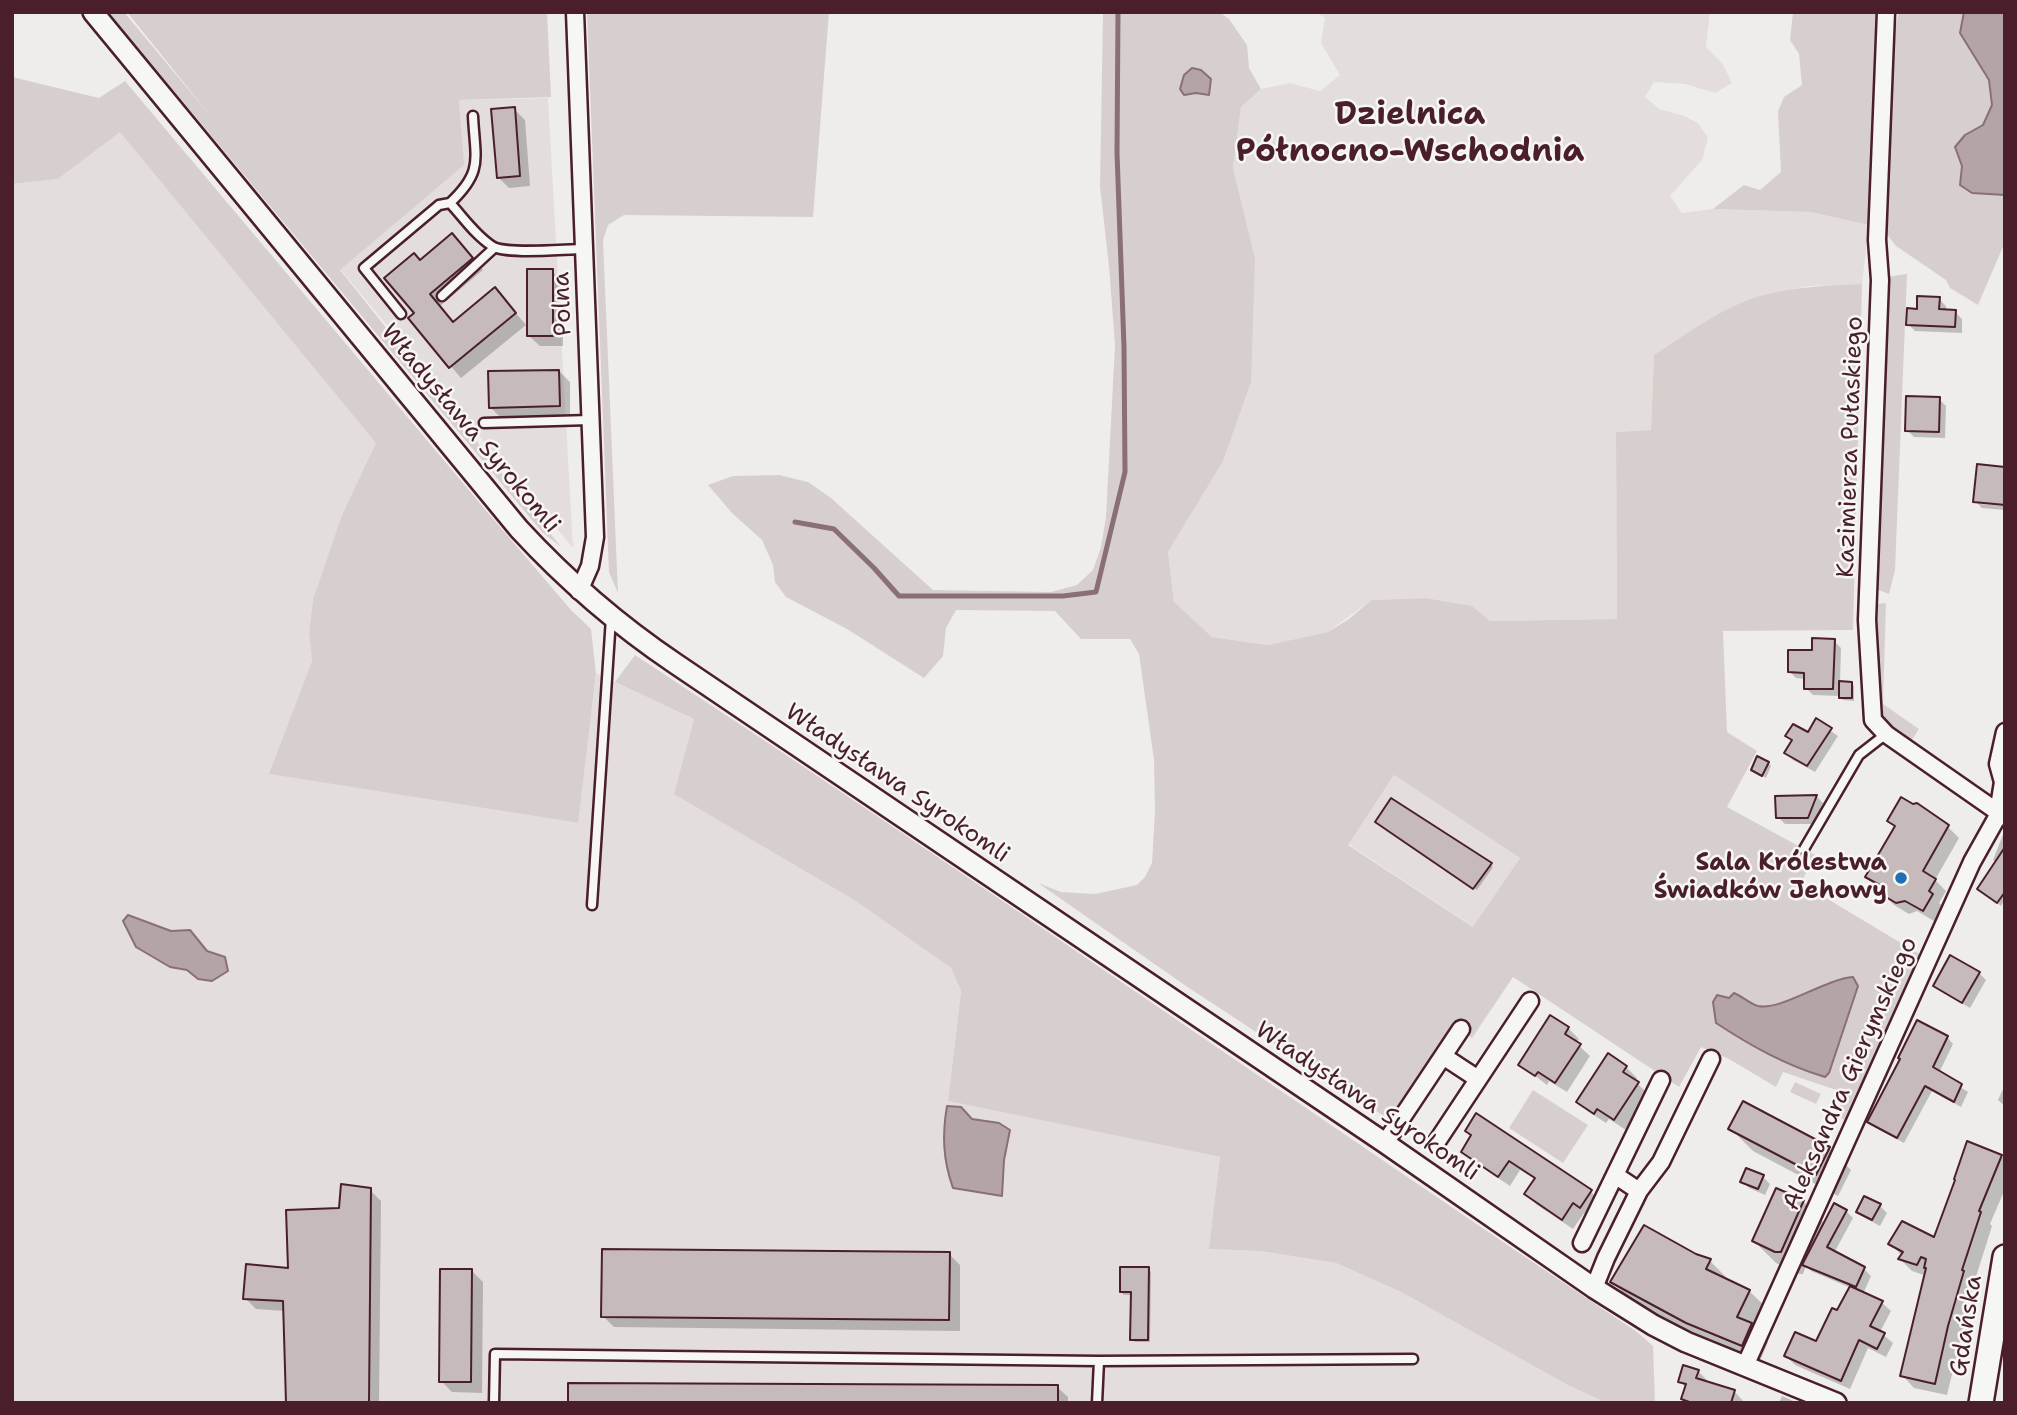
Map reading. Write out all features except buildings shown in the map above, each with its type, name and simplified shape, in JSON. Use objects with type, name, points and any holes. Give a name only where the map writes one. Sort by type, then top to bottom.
[{"type":"main road","name":"Gdańska","points":[[1981,1403],[2005,1257]]},
{"type":"street","name":"Władysława Syrokomli","points":[[93,12],[519,529],[579,591],[611,618],[1385,1143],[1594,1288],[1664,1331],[1836,1403]]},
{"type":"street","name":"Polna","points":[[575,12],[595,537],[590,566],[579,591]]},
{"type":"street","name":"Kazimierza Pułaskiego","points":[[1886,12],[1877,240],[1880,280],[1867,621],[1873,720],[1886,734],[2003,811]]},
{"type":"street","points":[[2003,811],[2003,782],[1998,764],[2005,732]]},
{"type":"street","name":"Aleksandra Gierymskiego","points":[[1745,1366],[1972,862],[2003,811]]},
{"type":"street","points":[[1436,1143],[1530,1001]]},
{"type":"street","points":[[1385,1143],[1461,1029]]},
{"type":"street","points":[[1443,1056],[1478,1079]]},
{"type":"street","points":[[1594,1288],[1639,1191],[1661,1162],[1711,1059]]},
{"type":"street","points":[[1582,1243],[1661,1080]]},
{"type":"street","points":[[1615,1175],[1639,1191]]},
{"type":"lane","points":[[401,314],[364,268],[439,205],[450,202],[465,189],[476,164],[472,116]]},
{"type":"lane","points":[[450,202],[480,237],[494,248],[584,249]]},
{"type":"lane","points":[[442,296],[494,248]]},
{"type":"lane","points":[[484,423],[590,420]]},
{"type":"lane","points":[[592,905],[611,618]]},
{"type":"lane","points":[[1804,849],[1859,755],[1886,734]]},
{"type":"lane","points":[[494,1403],[495,1354],[1099,1361],[1413,1359]]},
{"type":"lane","points":[[1097,1403],[1099,1361]]},
{"type":"shaded area","points":[[108,12],[124,12],[213,119],[127,12],[547,12],[551,97],[459,100],[464,165],[340,270],[561,547],[542,532]]},
{"type":"shaded area","points":[[587,12],[829,12],[813,217],[624,215],[608,225],[603,240],[618,593],[609,572]]},
{"type":"shaded area","points":[[1103,12],[1219,12],[1229,19],[1247,45],[1249,68],[1261,89],[1241,107],[1233,168],[1255,258],[1251,382],[1223,461],[1168,552],[1174,602],[1212,637],[1268,645],[1328,632],[1349,619],[1371,600],[1426,598],[1472,606],[1490,621],[1617,619],[1616,432],[1651,430],[1654,355],[1707,321],[1749,300],[1800,288],[1862,284],[1853,630],[1723,631],[1727,732],[1757,751],[1727,807],[1815,855],[1801,883],[1921,955],[1845,1120],[1836,1116],[1845,1093],[1783,1072],[1776,1087],[1729,1059],[1701,1047],[1679,1087],[1513,977],[1472,1038],[1454,1024],[1390,1120],[1189,988],[1038,883],[1061,892],[1095,894],[1137,885],[1145,877],[1152,863],[1154,760],[1139,654],[1130,639],[1081,639],[1055,611],[956,610],[946,628],[943,656],[924,678],[847,629],[786,597],[775,582],[773,565],[762,540],[732,513],[708,485],[733,476],[779,475],[808,482],[831,498],[933,590],[1051,592],[1077,585],[1093,570],[1101,547],[1106,517],[1115,345],[1100,187]],"holes":[[[1394,775],[1520,858],[1473,927],[1348,845]]]},
{"type":"shaded area","points":[[1316,12],[1710,12],[1706,47],[1722,63],[1732,83],[1715,93],[1685,84],[1654,82],[1645,97],[1659,109],[1698,123],[1708,138],[1702,160],[1670,196],[1682,213],[1713,209],[1810,212],[1869,225],[1862,284],[1808,286],[1761,296],[1709,320],[1654,355],[1651,430],[1616,432],[1617,619],[1490,621],[1471,606],[1426,598],[1371,600],[1328,632],[1268,645],[1212,637],[1174,603],[1168,552],[1191,514],[1255,258],[1233,168],[1241,107],[1261,89],[1290,83],[1320,91],[1340,75],[1321,43],[1325,18]]},
{"type":"shaded area","points":[[1793,12],[1888,12],[1875,111],[1869,225],[1810,212],[1713,209],[1744,185],[1760,190],[1781,172],[1778,111],[1784,97],[1802,85],[1799,54],[1790,40]]},
{"type":"shaded area","points":[[1899,12],[1964,12],[1960,33],[1989,80],[1992,105],[1983,126],[1965,135],[1960,185],[1972,193],[2005,195],[2005,242],[1978,305],[1950,288],[1946,280],[1896,246],[1886,233],[1884,201],[1887,62]]},
{"type":"shaded area","points":[[1964,12],[2005,12],[2005,195],[1972,193],[1960,185],[1962,166],[1955,147],[1965,135],[1983,125],[1992,105],[1989,80],[1960,33]]},
{"type":"shaded area","points":[[1192,68],[1201,70],[1211,79],[1209,95],[1184,95],[1180,89],[1184,75]]},
{"type":"shaded area","points":[[12,77],[99,98],[125,81],[489,514],[571,610],[591,629],[596,673],[578,823],[269,774],[312,661],[309,633],[313,599],[342,515],[376,443],[120,132],[58,179],[12,184]]},
{"type":"shaded area","points":[[548,98],[573,548],[340,269],[463,165],[459,100]]},
{"type":"shaded area","points":[[120,131],[377,443],[342,515],[313,599],[309,633],[312,661],[270,774],[577,823],[596,673],[694,719],[675,794],[857,901],[951,968],[961,991],[948,1101],[1220,1157],[1210,1249],[1260,1251],[1336,1263],[1403,1293],[1566,1384],[1601,1400],[1601,1403],[12,1403],[12,184],[58,179]]},
{"type":"shaded area","points":[[1907,274],[1895,570],[1889,594],[1876,589],[1887,277]]},
{"type":"shaded area","points":[[1886,603],[1883,704],[1919,729],[1911,741],[1889,725],[1877,707],[1874,604]]},
{"type":"shaded area","points":[[635,655],[1637,1332],[1653,1346],[1655,1403],[1601,1403],[1600,1400],[1566,1384],[1403,1293],[1336,1263],[1260,1251],[1209,1249],[1220,1157],[948,1101],[961,991],[951,968],[856,901],[674,794],[694,719],[615,682]]},
{"type":"shaded area","points":[[1394,775],[1520,858],[1474,927],[1348,844]]},
{"type":"shaded area","points":[[128,915],[171,931],[190,930],[207,951],[225,957],[228,971],[212,981],[198,979],[187,970],[170,967],[136,947],[123,921]]},
{"type":"shaded area","points":[[1853,977],[1858,986],[1829,1073],[1825,1077],[1769,1054],[1716,1023],[1713,1002],[1717,995],[1729,998],[1734,993],[1755,1005],[1768,1006]]},
{"type":"shaded area","points":[[1795,1082],[1821,1094],[1816,1104],[1790,1092]]},
{"type":"shaded area","points":[[1533,1090],[1588,1125],[1563,1163],[1509,1128]]},
{"type":"shaded area","points":[[947,1106],[961,1107],[972,1119],[999,1123],[1010,1130],[1004,1160],[1002,1196],[953,1188],[944,1147]]},
{"type":"waterway","points":[[795,522],[834,529],[899,596],[1063,596],[1096,592],[1125,472],[1124,347],[1117,153],[1118,12]]},
{"type":"place","name":"Sala Królestwa Świadków Jehowy","points":[[1901,878]]},
{"type":"district","name":"Dzielnica Północno-Wschodnia","points":[[1410,134]]}]
